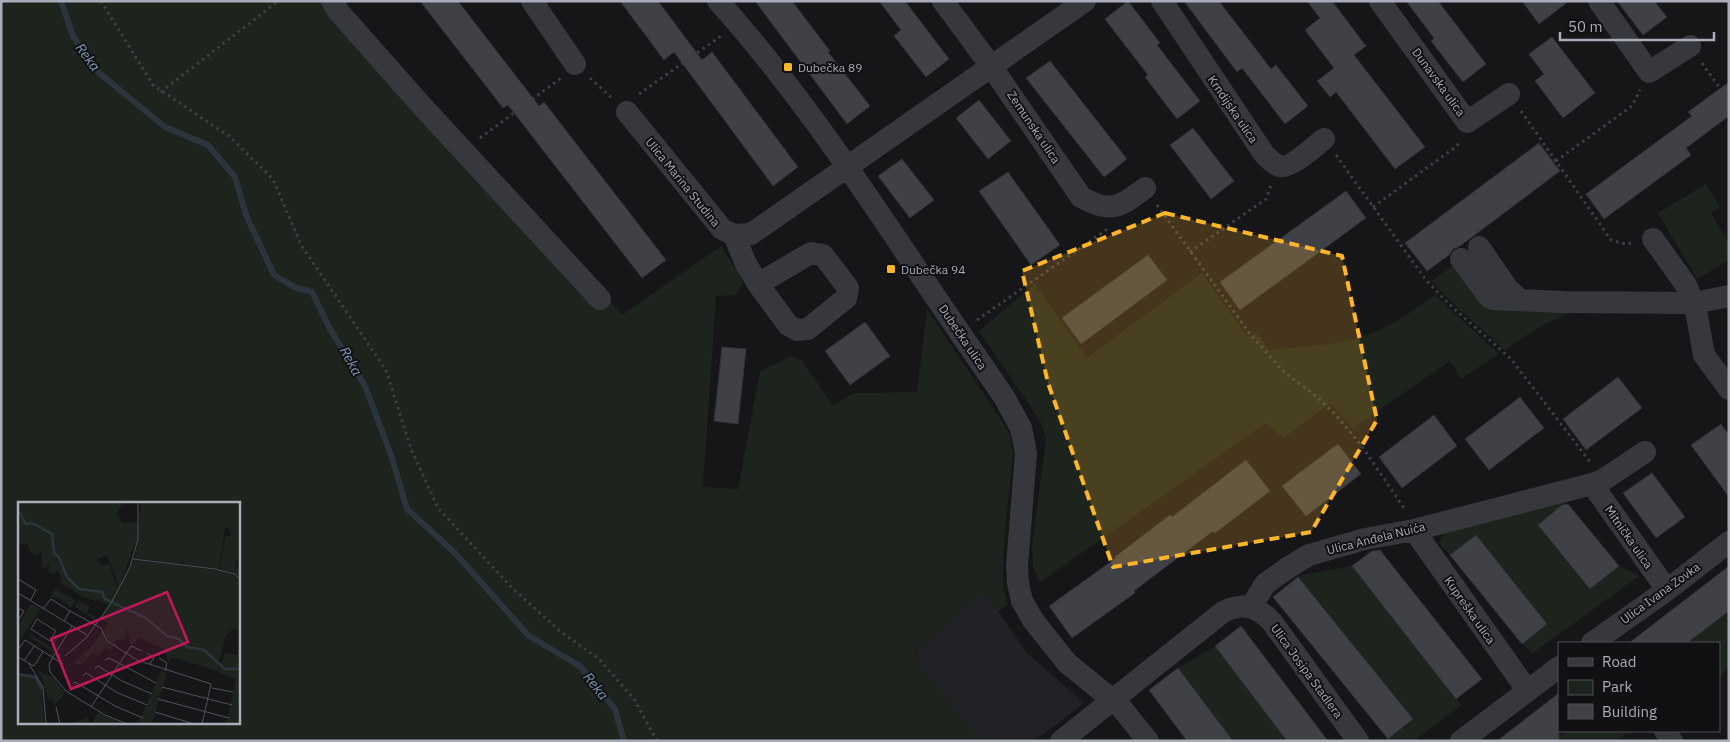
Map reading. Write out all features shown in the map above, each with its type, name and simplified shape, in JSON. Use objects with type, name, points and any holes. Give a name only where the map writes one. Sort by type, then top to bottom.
[{"type":"street","points":[[332,1],[338,11],[463,151],[600,299]]},
{"type":"street","points":[[532,1],[576,65]]},
{"type":"street","name":"Dubečka ulica","points":[[718,1],[776,69],[848,167],[1004,397],[1021,428],[1026,453],[1017,566],[1022,602],[1033,620],[1067,663],[1112,699]]},
{"type":"street","name":"Zemunska ulica","points":[[943,1],[992,66],[1081,197],[1095,205]]},
{"type":"street","name":"Ulica Marina Studina","points":[[624,109],[722,229],[734,235],[750,234],[1085,1]]},
{"type":"street","name":"Krndijska ulica","points":[[1162,1],[1264,154],[1278,166]]},
{"type":"street","name":"Dunavska ulica","points":[[1380,1],[1467,122],[1509,94]]},
{"type":"street","points":[[1599,1],[1649,72],[1690,46]]},
{"type":"street","points":[[1278,166],[1285,167],[1292,164],[1324,139]]},
{"type":"street","points":[[1095,205],[1110,207],[1124,204],[1145,188]]},
{"type":"street","points":[[734,235],[746,264],[758,284]]},
{"type":"street","points":[[1654,239],[1686,285],[1696,310],[1704,355],[1729,389]]},
{"type":"street","points":[[1470,253],[1489,297],[1563,302],[1694,303],[1729,296]]},
{"type":"street","name":"Ulica Anđela Nuića","points":[[1251,607],[1265,584],[1309,555],[1365,539],[1414,530],[1598,482],[1645,452]]},
{"type":"street","name":"Mitnička ulica","points":[[1598,482],[1666,590]]},
{"type":"street","name":"Kupreška ulica","points":[[1414,530],[1527,690]]},
{"type":"street","name":"Ulica Ivana Zovka","points":[[1598,641],[1729,542]]},
{"type":"street","points":[[1061,741],[1223,612],[1241,606],[1251,607]]},
{"type":"street","name":"Ulica Josipa Stadlera","points":[[1251,607],[1263,612],[1272,622],[1358,741]]},
{"type":"street","points":[[1461,741],[1558,668]]},
{"type":"street","points":[[1112,699],[1120,706],[1148,741]]},
{"type":"path","points":[[101,1],[153,85],[230,137],[273,179],[301,246],[386,370],[412,448],[438,508],[512,588],[561,632],[600,659],[634,699],[658,741]]},
{"type":"path","points":[[161,92],[278,1]]},
{"type":"path","points":[[463,151],[576,65],[624,109],[738,24]]},
{"type":"path","points":[[1690,46],[1729,102]]},
{"type":"path","points":[[1556,161],[1632,106],[1649,72]]},
{"type":"path","points":[[1509,94],[1611,240],[1625,244],[1654,239]]},
{"type":"path","points":[[1373,207],[1456,146],[1467,122]]},
{"type":"path","points":[[1324,139],[1426,280],[1449,304],[1511,359],[1598,482]]},
{"type":"path","points":[[1190,252],[1266,199],[1278,166]]},
{"type":"path","points":[[1145,188],[1250,334],[1284,372],[1335,414],[1361,445],[1405,508],[1414,530]]},
{"type":"path","points":[[960,332],[1112,226],[1095,205]]},
{"type":"highlighted area","points":[[1165,213],[1342,256],[1377,420],[1311,532],[1113,567],[1048,383],[1022,271]]},
{"type":"shaded area","points":[[982,594],[998,611],[1027,653],[1084,703],[1044,734],[1031,741],[980,741],[918,664],[915,651]]},
{"type":"green space","points":[[1,1],[323,1],[622,315],[721,246],[742,279],[742,284],[736,295],[716,296],[703,487],[738,489],[760,371],[792,356],[801,360],[833,405],[854,393],[917,392],[927,309],[1009,432],[1013,453],[1004,543],[1003,587],[1008,605],[998,611],[982,595],[915,651],[918,664],[980,741],[1,741]]},
{"type":"green space","points":[[1706,184],[1720,207],[1711,213],[1729,243],[1729,260],[1697,279],[1658,213]]},
{"type":"green space","points":[[1457,263],[1488,301],[1583,307],[1541,326],[1505,350],[1431,281]]},
{"type":"green space","points":[[1202,273],[1248,337],[1257,333],[1270,350],[1335,343],[1360,337],[1389,326],[1435,295],[1499,354],[1461,379],[1450,361],[1353,428],[1330,404],[1283,438],[1266,423],[1039,583],[1033,566],[1032,546],[1046,439],[1040,420],[979,331],[1035,284],[1087,358]]},
{"type":"green space","points":[[1566,502],[1538,525],[1590,589],[1619,566],[1639,576],[1533,653],[1522,644],[1547,624],[1476,535],[1450,555],[1439,543],[1446,532]]},
{"type":"green space","points":[[1352,566],[1461,705],[1414,741],[1387,741],[1413,719],[1297,576]]},
{"type":"green space","points":[[1729,611],[1729,668],[1720,675],[1720,642],[1688,642]]},
{"type":"green space","points":[[1215,646],[1287,741],[1233,741],[1178,668]]},
{"type":"green space","points":[[1566,732],[1628,732],[1616,741],[1554,741]]},
{"type":"building","points":[[420,1],[458,1],[539,106],[544,102],[666,260],[642,278],[508,105],[503,108]]},
{"type":"building","points":[[620,1],[658,1],[702,60],[712,52],[798,167],[773,186],[674,52],[664,60]]},
{"type":"building","points":[[755,1],[792,1],[830,51],[828,52],[870,106],[847,124]]},
{"type":"building","points":[[879,1],[905,1],[949,59],[926,77],[894,36],[901,30]]},
{"type":"building","points":[[1128,1],[1160,43],[1157,45],[1200,101],[1177,119],[1145,77],[1148,75],[1105,19]]},
{"type":"building","points":[[1184,1],[1219,1],[1271,69],[1276,65],[1308,106],[1285,124],[1242,68],[1237,72]]},
{"type":"building","points":[[1307,1],[1332,1],[1366,46],[1354,55],[1425,147],[1395,169],[1336,92],[1330,97],[1317,81],[1334,68],[1305,30],[1320,18]]},
{"type":"building","points":[[1406,1],[1438,1],[1486,64],[1463,82],[1431,41],[1434,38]]},
{"type":"building","points":[[1522,1],[1569,1],[1539,24]]},
{"type":"building","points":[[1617,1],[1654,1],[1667,17],[1643,35]]},
{"type":"building","points":[[1552,37],[1595,93],[1563,118],[1535,81],[1544,74],[1529,54]]},
{"type":"building","points":[[1050,61],[1127,159],[1104,177],[1026,78]]},
{"type":"building","points":[[1729,82],[1729,116],[1686,148],[1691,155],[1604,219],[1586,194],[1692,116],[1688,112]]},
{"type":"building","points":[[979,100],[1011,141],[988,159],[956,118]]},
{"type":"building","points":[[1193,128],[1234,181],[1211,199],[1170,145]]},
{"type":"building","points":[[1539,143],[1560,171],[1460,246],[1453,249],[1449,255],[1427,271],[1405,243]]},
{"type":"building","points":[[902,159],[934,200],[910,218],[878,176]]},
{"type":"building","points":[[1008,172],[1060,245],[1031,265],[979,191]]},
{"type":"building","points":[[1346,191],[1366,218],[1240,310],[1220,282]]},
{"type":"building","points":[[1148,255],[1167,280],[1081,344],[1062,318]]},
{"type":"building","points":[[865,322],[890,356],[850,385],[825,351]]},
{"type":"building","points":[[722,347],[746,349],[738,424],[714,421]]},
{"type":"building","points":[[1618,377],[1642,408],[1586,450],[1563,419]]},
{"type":"building","points":[[1520,397],[1544,428],[1489,470],[1465,439]]},
{"type":"building","points":[[1434,415],[1457,446],[1402,488],[1379,457]]},
{"type":"building","points":[[1721,424],[1729,435],[1729,497],[1691,445]]},
{"type":"building","points":[[1338,444],[1361,474],[1306,516],[1282,486]]},
{"type":"building","points":[[1246,460],[1270,491],[1215,533],[1213,531],[1134,591],[1135,593],[1072,638],[1049,606],[1116,558],[1170,515],[1172,517]]},
{"type":"building","points":[[1652,473],[1685,517],[1656,538],[1623,493]]},
{"type":"building","points":[[1568,504],[1619,566],[1590,589],[1538,525],[1562,505]]},
{"type":"building","points":[[1476,535],[1547,624],[1522,644],[1450,555]]},
{"type":"building","points":[[1380,550],[1482,679],[1456,699],[1352,566],[1372,551]]},
{"type":"building","points":[[1729,566],[1729,611],[1688,642],[1630,642]]},
{"type":"building","points":[[1298,577],[1413,719],[1388,739],[1273,597]]},
{"type":"building","points":[[1241,626],[1328,741],[1287,741],[1215,646]]},
{"type":"building","points":[[1178,668],[1233,741],[1187,741],[1149,690]]},
{"type":"building","points":[[1558,694],[1559,741],[1497,741]]},
{"type":"waterway","name":"Reka","points":[[61,1],[73,36],[98,72],[165,127],[208,145],[235,177],[246,215],[274,275],[294,287],[312,292],[330,329],[365,386],[392,458],[407,509],[455,553],[529,636],[580,666],[615,709],[624,741]]},
{"type":"place","name":"Dubečka 89","points":[[788,67]]},
{"type":"place","name":"Dubečka 94","points":[[891,269]]}]
